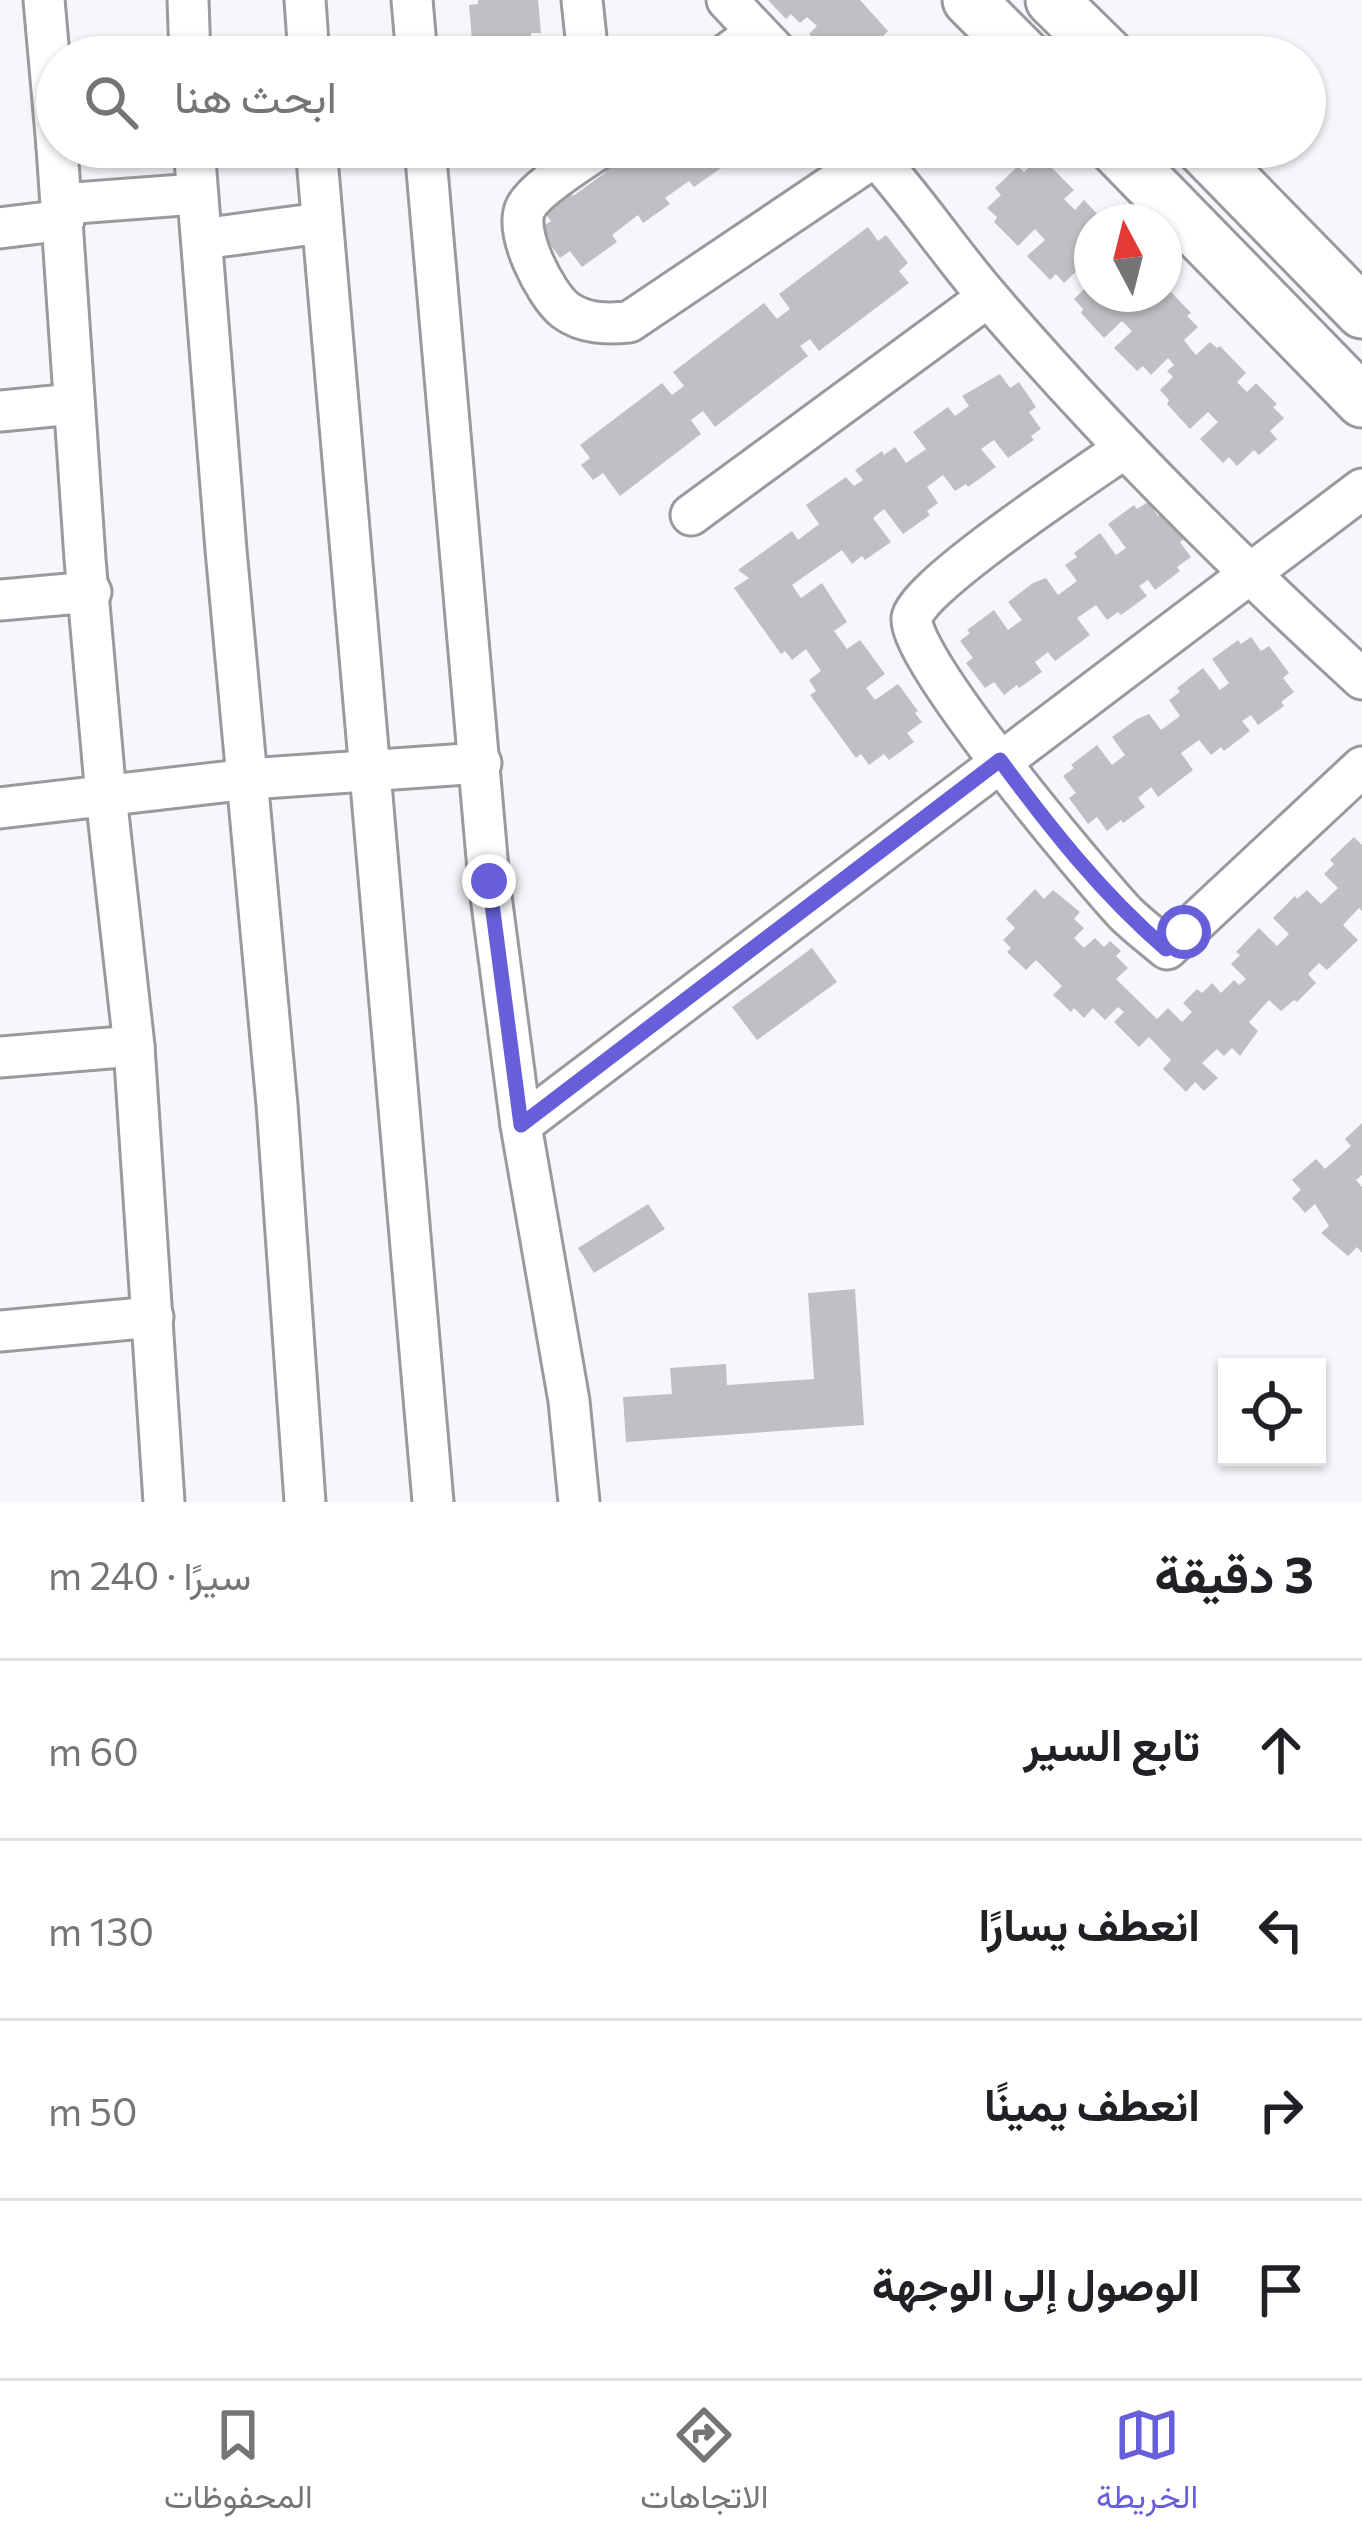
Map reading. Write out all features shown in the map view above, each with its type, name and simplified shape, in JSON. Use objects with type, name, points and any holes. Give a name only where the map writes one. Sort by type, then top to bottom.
[{"type":"main road","points":[[969,0],[1000,36]]},
{"type":"main road","points":[[1052,0],[1089,36]]},
{"type":"main road","points":[[1135,168],[1362,401]]},
{"type":"main road","points":[[1221,168],[1362,312]]},
{"type":"street","points":[[44,0],[47,36]]},
{"type":"street","points":[[188,0],[189,36]]},
{"type":"street","points":[[305,0],[308,36]]},
{"type":"street","points":[[412,0],[415,36]]},
{"type":"street","points":[[582,0],[586,36]]},
{"type":"street","points":[[727,0],[761,36]]},
{"type":"street","points":[[59,168],[106,796],[134,1046],[164,1502]]},
{"type":"street","points":[[195,168],[249,779],[305,1502]]},
{"type":"street","points":[[317,168],[433,1502]]},
{"type":"street","points":[[427,168],[489,881],[521,1125],[569,1401],[579,1502]]},
{"type":"street","points":[[572,168],[536,196],[522,220],[538,275],[565,310],[600,325],[629,322],[851,168]]},
{"type":"street","points":[[891,168],[988,297],[1125,448],[1248,574],[1362,680]]},
{"type":"street","points":[[0,228],[63,212],[196,194]]},
{"type":"street","points":[[202,239],[321,223]]},
{"type":"street","points":[[692,514],[988,297]]},
{"type":"street","points":[[0,411],[74,404]]},
{"type":"street","points":[[1125,448],[952,573],[913,613],[911,622],[926,656],[1042,817],[1128,916],[1166,949],[1362,767]]},
{"type":"street","points":[[521,1125],[1362,489]]},
{"type":"street","points":[[0,600],[91,592]]},
{"type":"street","points":[[0,808],[249,779],[481,763]]},
{"type":"street","points":[[0,1057],[134,1046]]},
{"type":"street","points":[[0,1331],[153,1317]]},
{"type":"building","points":[[478,0],[538,0],[541,33],[472,36],[469,5]]},
{"type":"building","points":[[768,0],[860,0],[888,31],[883,36],[811,36],[817,26],[807,17],[800,23],[791,14],[786,19]]},
{"type":"building","points":[[604,168],[721,168],[694,187],[689,181],[665,198],[670,204],[643,223],[638,215],[612,235],[617,242],[582,267],[570,251],[560,258],[539,229],[551,221],[543,210],[606,172]]},
{"type":"building","points":[[1020,168],[1024,172],[1052,168],[1074,190],[1064,199],[1074,209],[1074,274],[1064,283],[1056,274],[1050,280],[1027,256],[1045,240],[1035,229],[1018,246],[987,208],[1001,195],[995,188]]},
{"type":"building","points":[[868,227],[878,241],[886,235],[908,263],[899,271],[909,283],[819,351],[810,339],[800,346],[808,356],[715,427],[703,411],[691,420],[701,434],[620,496],[603,473],[593,480],[581,465],[590,458],[580,445],[662,383],[672,395],[684,386],[673,372],[764,303],[777,319],[790,309],[779,294]]},
{"type":"building","points":[[1182,304],[1198,327],[1184,340],[1196,355],[1210,342],[1220,346],[1246,373],[1237,382],[1247,392],[1256,383],[1277,404],[1273,407],[1284,418],[1270,431],[1277,439],[1259,455],[1254,450],[1237,466],[1229,457],[1223,463],[1200,439],[1218,422],[1208,412],[1190,429],[1167,404],[1160,390],[1173,377],[1167,371],[1174,365],[1168,358],[1151,375],[1143,366],[1137,371],[1114,348],[1132,331],[1122,321],[1104,338],[1081,313],[1182,312]]},
{"type":"building","points":[[1000,374],[1010,388],[1019,382],[1036,407],[1029,412],[1041,429],[1031,436],[1034,440],[1008,458],[994,440],[981,449],[996,467],[968,487],[955,491],[943,475],[927,487],[938,503],[927,511],[930,515],[903,534],[884,509],[873,518],[891,542],[852,564],[842,550],[792,585],[801,598],[822,583],[847,622],[834,631],[847,649],[860,640],[885,674],[866,688],[875,700],[898,684],[918,711],[922,722],[907,733],[914,742],[889,760],[884,754],[869,765],[861,754],[856,758],[810,695],[816,691],[809,680],[821,671],[806,649],[792,660],[785,651],[781,654],[734,588],[749,578],[738,570],[792,531],[798,540],[819,524],[806,505],[846,477],[854,486],[863,480],[855,470],[882,451],[884,455],[895,447],[906,463],[926,449],[913,432],[948,407],[955,416],[969,406],[962,396]]},
{"type":"building","points":[[1148,502],[1158,516],[1165,511],[1186,538],[1180,542],[1191,557],[1177,567],[1180,571],[1155,590],[1148,580],[1139,586],[1147,596],[1121,615],[1118,612],[1107,620],[1096,605],[1077,618],[1090,635],[1055,661],[1048,652],[1035,662],[1042,672],[1019,688],[1004,695],[994,682],[985,688],[966,663],[973,658],[960,641],[970,633],[967,630],[994,610],[1008,630],[1022,620],[1008,602],[1046,578],[1058,595],[1077,581],[1065,565],[1100,533],[1116,555],[1126,548],[1108,524],[1134,505],[1137,509]]},
{"type":"building","points":[[1251,637],[1261,651],[1269,646],[1289,673],[1283,678],[1294,692],[1281,702],[1284,706],[1258,725],[1251,715],[1242,721],[1250,731],[1224,751],[1221,747],[1211,755],[1199,740],[1181,753],[1193,770],[1158,797],[1151,787],[1138,798],[1145,807],[1123,823],[1107,831],[1097,817],[1088,824],[1069,798],[1076,793],[1063,776],[1074,768],[1071,765],[1097,745],[1112,765],[1125,755],[1112,737],[1149,714],[1161,730],[1180,716],[1169,700],[1180,692],[1177,688],[1203,668],[1220,690],[1229,683],[1212,659],[1238,640],[1241,644]]},
{"type":"building","points":[[1354,837],[1362,845],[1362,911],[1359,908],[1343,925],[1358,940],[1327,970],[1319,963],[1308,974],[1316,983],[1297,1002],[1281,1011],[1269,1000],[1249,1022],[1258,1031],[1240,1056],[1232,1048],[1224,1056],[1217,1049],[1202,1063],[1218,1078],[1204,1091],[1195,1082],[1186,1092],[1163,1069],[1171,1060],[1149,1037],[1139,1047],[1114,1022],[1124,1012],[1118,1007],[1105,1020],[1093,1008],[1084,1018],[1074,1008],[1071,1012],[1053,995],[1062,986],[1036,960],[1026,970],[1007,952],[1011,948],[1003,940],[1015,928],[1006,919],[1035,889],[1044,899],[1053,890],[1080,912],[1074,919],[1084,928],[1074,938],[1084,948],[1095,938],[1104,947],[1110,941],[1121,951],[1116,956],[1128,968],[1116,979],[1157,1019],[1168,1008],[1182,1022],[1192,1012],[1183,1003],[1197,989],[1202,993],[1212,983],[1221,993],[1234,980],[1239,985],[1246,979],[1231,964],[1259,928],[1277,946],[1289,934],[1273,918],[1295,896],[1307,890],[1321,904],[1338,888],[1324,874],[1334,864],[1330,860]]},
{"type":"building","points":[[812,948],[837,982],[757,1040],[732,1007]]},
{"type":"building","points":[[1362,1123],[1362,1175],[1356,1180],[1362,1187],[1362,1253],[1357,1247],[1348,1256],[1321,1233],[1329,1226],[1315,1204],[1305,1213],[1292,1198],[1301,1190],[1292,1180],[1316,1159],[1325,1169],[1351,1146],[1345,1139]]},
{"type":"building","points":[[648,1204],[665,1229],[594,1273],[578,1248]]},
{"type":"building","points":[[855,1289],[864,1425],[626,1442],[623,1397],[672,1394],[670,1368],[726,1364],[727,1385],[814,1379],[808,1293]]},
{"type":"route","points":[[489,881],[521,1125],[1000,760],[1042,817],[1128,916],[1166,949],[1184,932]]}]
